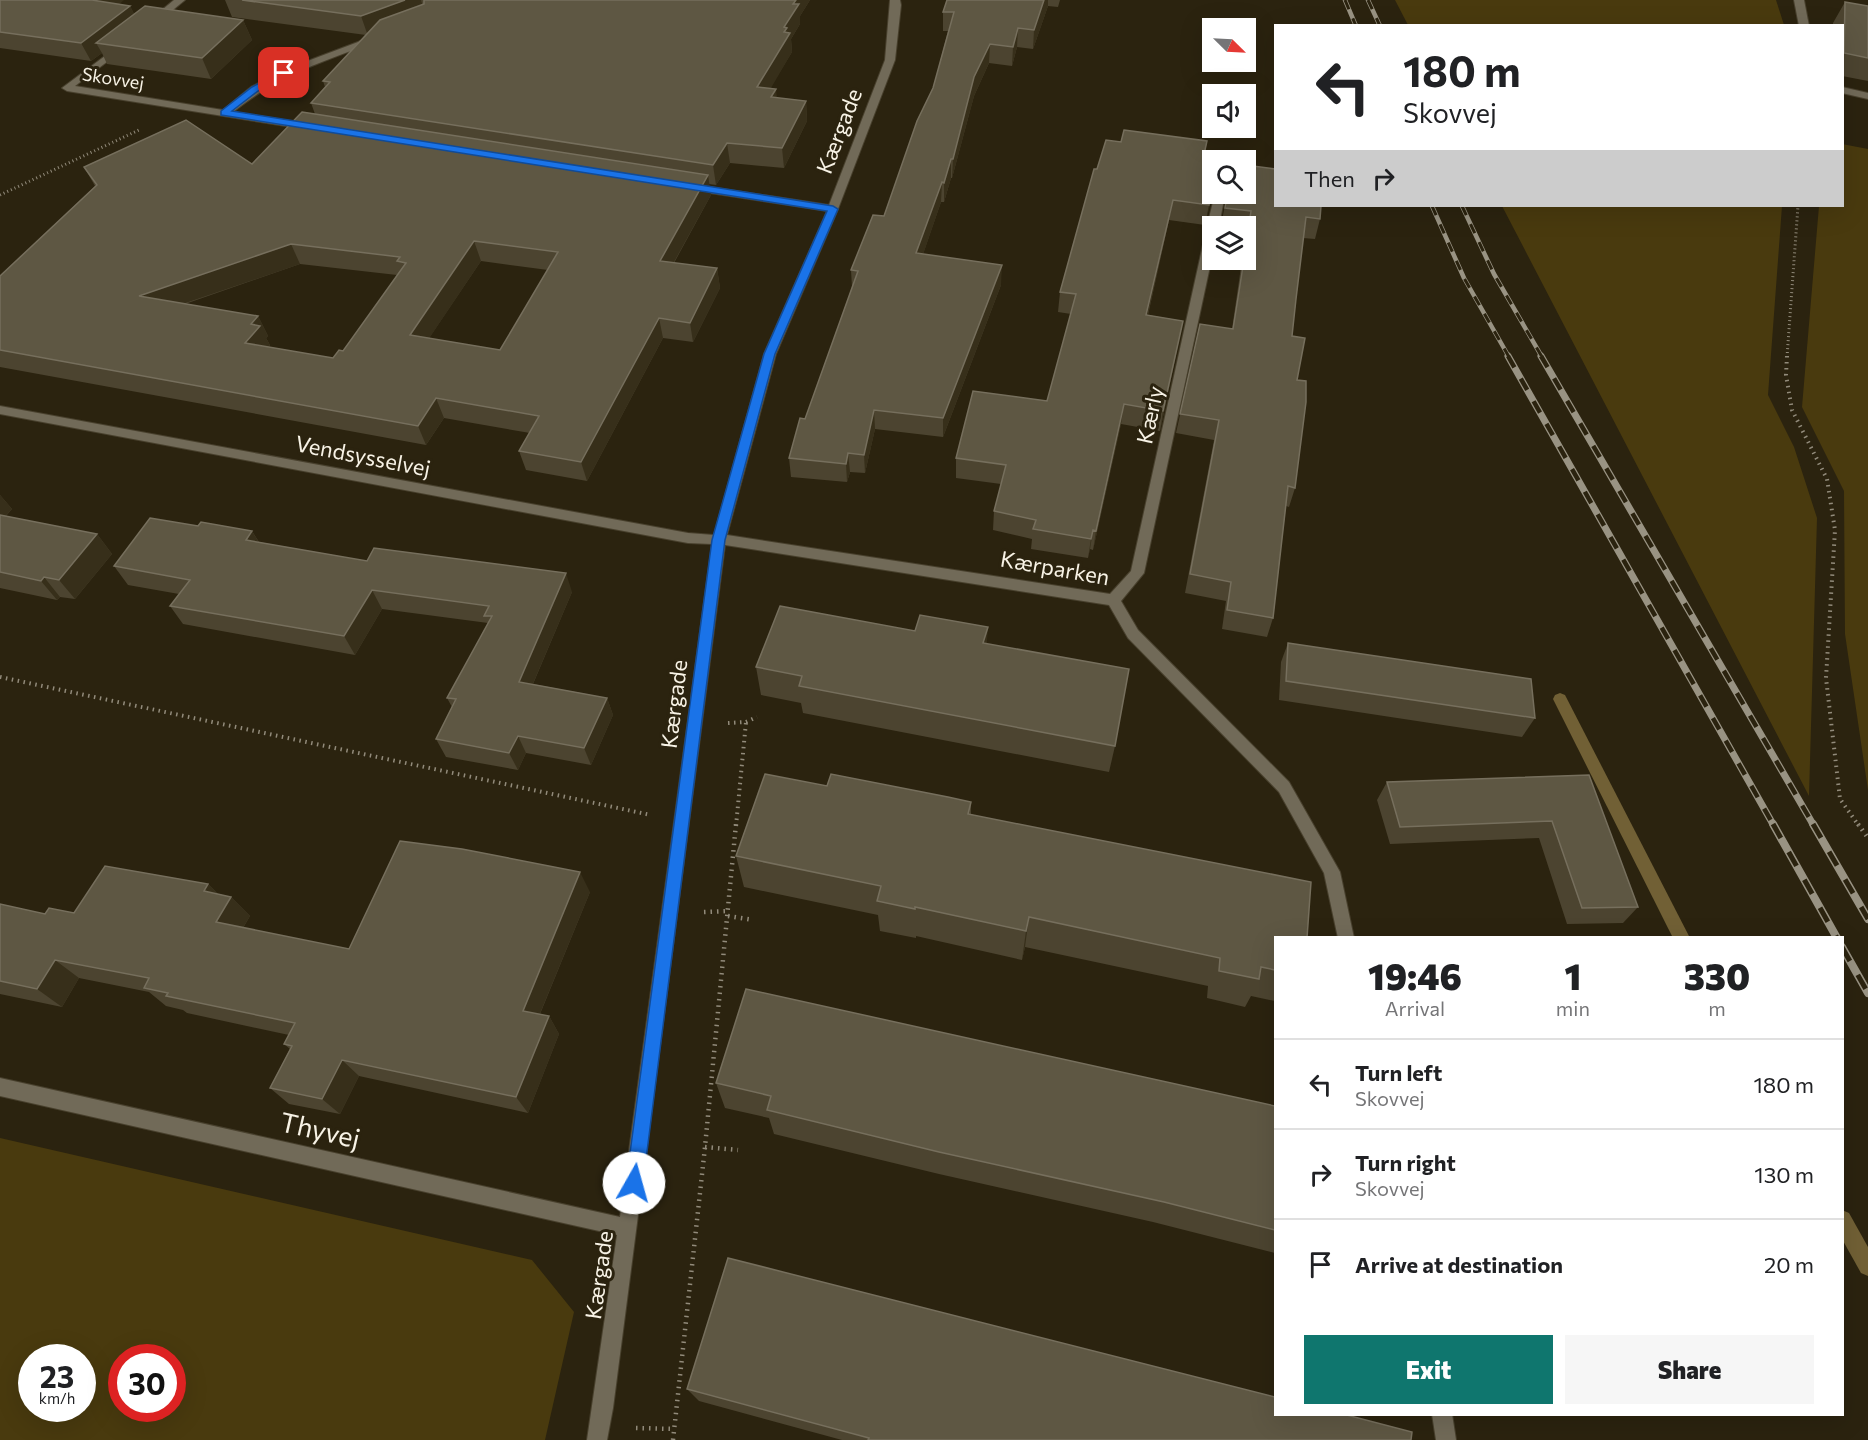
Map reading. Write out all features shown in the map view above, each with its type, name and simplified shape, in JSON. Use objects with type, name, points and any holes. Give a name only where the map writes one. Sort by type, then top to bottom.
[{"type":"street","points":[[142,30],[180,0]]},
{"type":"street","name":"Kærgade","points":[[597,1440],[628,1228],[718,540],[770,354],[833,209],[890,60],[895,0]]},
{"type":"street","points":[[1799,0],[1804,24]]},
{"type":"street","points":[[225,113],[255,89],[284,73],[382,36]]},
{"type":"street","name":"Skovvej","points":[[133,37],[67,88],[327,129]]},
{"type":"street","points":[[1844,90],[1868,96]]},
{"type":"street","points":[[683,186],[833,209]]},
{"type":"street","name":"Kærly","points":[[1113,600],[1137,573],[1203,270]]},
{"type":"street","name":"Vendsysselvej","points":[[0,410],[688,538],[718,540]]},
{"type":"street","name":"Kærparken","points":[[718,540],[1113,600],[1133,634],[1284,787],[1332,873],[1347,936]]},
{"type":"street","name":"Thyvej","points":[[0,1087],[628,1228]]},
{"type":"street","points":[[1442,1416],[1446,1440]]},
{"type":"path","points":[[1798,207],[1786,375],[1792,410],[1827,479],[1835,530],[1826,678],[1840,799],[1868,838]]},
{"type":"path","points":[[0,677],[682,821]]},
{"type":"path","points":[[673,1440],[705,1148],[746,722]]},
{"type":"path","points":[[728,916],[753,920]]},
{"type":"path","points":[[705,1148],[738,1150]]},
{"type":"shaded area","points":[[1395,0],[1776,0],[1784,24],[1407,24]]},
{"type":"shaded area","points":[[1844,144],[1868,149],[1868,790],[1845,634],[1844,491],[1802,407],[1819,207],[1844,207]]},
{"type":"shaded area","points":[[1503,207],[1782,207],[1768,395],[1794,447],[1817,518],[1809,796]]},
{"type":"shaded area","points":[[0,1138],[532,1260],[574,1312],[545,1440],[0,1440]]},
{"type":"building","points":[[0,0],[92,0],[130,6],[81,43],[0,32]]},
{"type":"building","points":[[242,0],[405,0],[361,16]]},
{"type":"building","points":[[424,0],[796,0],[793,4],[799,4],[784,27],[787,28],[784,32],[790,33],[757,87],[776,89],[771,97],[806,101],[782,148],[727,143],[713,165],[311,103],[330,82],[323,81],[380,20],[424,4]]},
{"type":"building","points":[[947,0],[1044,0],[1034,30],[1018,28],[1013,47],[990,44],[974,77],[953,159],[951,159],[944,183],[942,182],[916,253],[1002,265],[943,418],[874,410],[864,455],[848,453],[846,464],[789,458],[800,418],[805,419],[858,271],[851,270],[873,215],[884,216],[917,121],[933,88],[954,12],[943,12]]},
{"type":"building","points":[[1845,2],[1868,6],[1868,58],[1844,53]]},
{"type":"building","points":[[145,6],[243,20],[202,58],[96,43]]},
{"type":"building","points":[[302,112],[708,175],[660,261],[717,268],[690,323],[659,318],[581,462],[519,451],[539,416],[436,398],[418,426],[0,350],[0,276],[97,185],[84,167],[186,120],[252,164]],"holes":[[[474,241],[558,252],[500,350],[410,335]],[[291,244],[400,257],[397,261],[406,263],[343,351],[339,350],[333,358],[245,343],[260,326],[251,324],[258,316],[139,296]]]},
{"type":"building","points":[[1124,130],[1207,141],[1205,150],[1202,150],[1202,204],[1209,204],[1209,205],[1173,200],[1146,315],[1183,321],[1163,411],[1124,404],[1096,531],[1093,530],[1091,539],[1033,529],[1036,520],[994,511],[1006,465],[956,458],[973,391],[1047,401],[1076,294],[1060,292],[1094,169],[1097,169],[1106,140],[1121,142]]},
{"type":"building","points":[[1256,166],[1274,169],[1274,207],[1321,207],[1320,219],[1306,217],[1296,299],[1292,336],[1305,338],[1297,380],[1306,381],[1306,402],[1295,488],[1288,486],[1273,618],[1227,610],[1231,582],[1190,574],[1219,420],[1180,414],[1200,324],[1233,329],[1242,270],[1256,270],[1256,216],[1250,216],[1251,211],[1225,208],[1226,204],[1256,204]]},
{"type":"building","points":[[0,515],[97,534],[59,580],[44,577],[41,581],[0,572]]},
{"type":"building","points":[[150,518],[198,526],[201,522],[252,531],[246,540],[367,561],[374,548],[566,573],[519,682],[607,698],[584,748],[518,736],[509,753],[436,739],[456,699],[447,698],[492,616],[484,616],[489,606],[372,590],[344,636],[170,606],[190,580],[114,566]]},
{"type":"building","points":[[780,606],[915,631],[920,615],[988,627],[983,643],[1129,669],[1115,746],[799,686],[802,676],[756,667]]},
{"type":"building","points":[[1288,643],[1531,679],[1535,718],[1286,681]]},
{"type":"building","points":[[765,774],[827,786],[831,774],[971,802],[968,814],[1311,882],[1307,936],[1274,936],[1274,970],[1261,967],[1259,979],[1219,971],[1220,958],[1029,917],[1026,931],[877,901],[881,886],[736,856]]},
{"type":"building","points":[[1589,775],[1638,907],[1582,908],[1552,821],[1400,827],[1387,782]]},
{"type":"building","points":[[400,841],[462,849],[580,872],[523,1011],[549,1016],[516,1097],[342,1060],[322,1099],[270,1088],[292,1046],[284,1044],[295,1023],[166,996],[168,993],[144,988],[149,978],[55,960],[37,989],[0,981],[0,904],[45,914],[49,908],[74,913],[105,866],[208,884],[204,891],[231,897],[216,922],[349,949]]},
{"type":"building","points":[[746,989],[1274,1106],[1274,1230],[767,1110],[771,1096],[716,1083]]},
{"type":"building","points":[[728,1258],[1274,1397],[1274,1416],[1351,1416],[1412,1432],[1411,1440],[868,1440],[869,1438],[687,1389]]},
{"type":"waterway","points":[[1560,699],[1681,936]]},
{"type":"waterway","points":[[1844,1224],[1868,1266]]},
{"type":"railway","points":[[1345,0],[1355,24]]},
{"type":"railway","points":[[1368,0],[1379,24]]},
{"type":"railway","points":[[1432,207],[1464,278],[1509,357]]},
{"type":"railway","points":[[1462,207],[1494,274],[1542,357]]},
{"type":"railway","points":[[1508,356],[1774,826]]},
{"type":"railway","points":[[1541,356],[1814,826]]},
{"type":"railway","points":[[1773,824],[1836,936]]},
{"type":"railway","points":[[1813,824],[1868,919]]},
{"type":"railway","points":[[1844,951],[1868,993]]},
{"type":"route","points":[[284,73],[255,89],[225,113],[833,209],[770,354],[718,540],[634,1183]]}]
